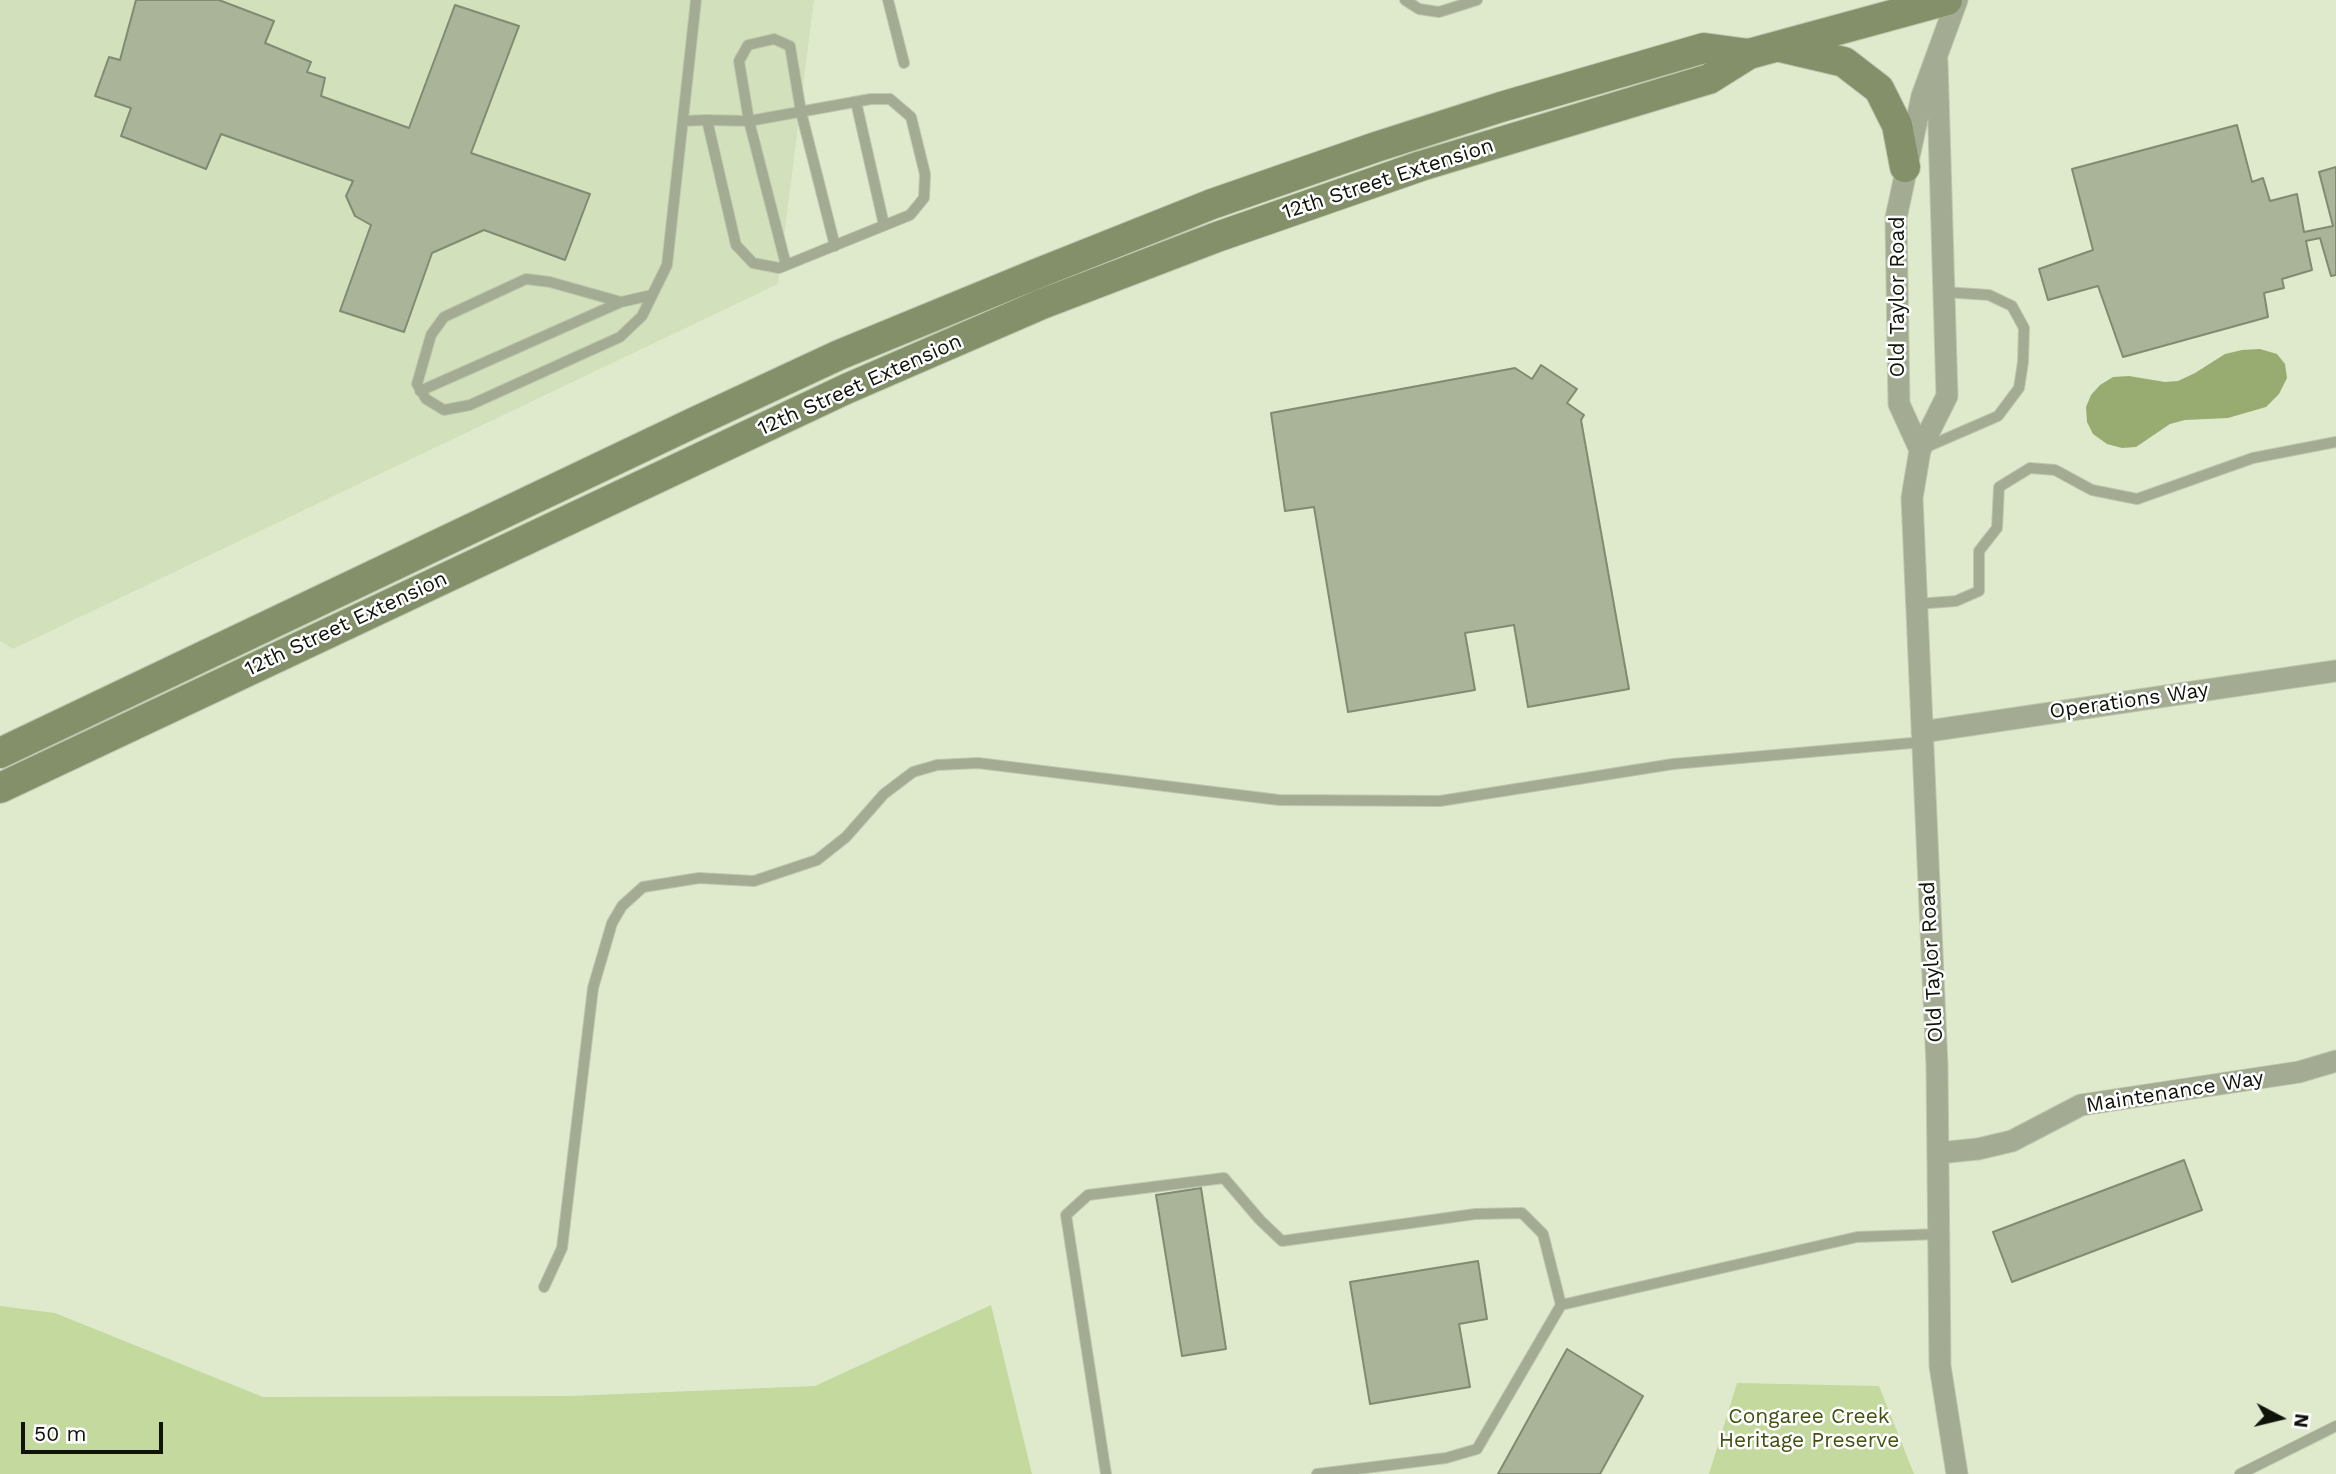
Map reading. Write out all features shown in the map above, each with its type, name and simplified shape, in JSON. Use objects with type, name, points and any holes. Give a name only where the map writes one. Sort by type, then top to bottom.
[{"type":"main road","name":"12th Street Extension","points":[[0,788],[846,389],[1042,304],[1217,237],[1421,166],[1709,79],[1763,50],[1947,0]]},
{"type":"main road","name":"12th Street Extension","points":[[0,752],[839,355],[1036,274],[1225,200],[1501,107],[1704,48],[1763,50]]},
{"type":"main road","points":[[1763,50],[1844,62],[1879,89],[1897,125],[1905,167]]},
{"type":"street","name":"Old Taylor Road","points":[[1920,450],[1899,404],[1896,218],[1922,96],[1937,61],[1957,0]]},
{"type":"street","name":"Old Taylor Road","points":[[1937,61],[1947,396],[1920,450],[1912,498],[1937,1066],[1940,1366],[1957,1474]]},
{"type":"street","name":"Operations Way","points":[[1923,737],[2336,671]]},
{"type":"street","name":"Maintenance Way","points":[[1938,1153],[1978,1149],[2012,1141],[2081,1105],[2299,1072],[2336,1061]]},
{"type":"lane","points":[[621,302],[550,282],[526,279],[444,317],[431,335],[417,384],[426,399],[444,410],[470,405],[620,337],[642,316],[667,265],[696,0]]},
{"type":"lane","points":[[888,0],[904,63]]},
{"type":"lane","points":[[1405,0],[1419,9],[1439,12],[1477,0]]},
{"type":"lane","points":[[786,265],[749,121],[739,61],[748,45],[774,39],[790,46],[801,112],[835,246]]},
{"type":"lane","points":[[683,121],[707,120],[749,121],[856,102],[890,99],[911,117],[925,174],[924,198],[910,215],[779,268],[754,263],[736,245],[707,120]]},
{"type":"lane","points":[[856,102],[884,225]]},
{"type":"lane","points":[[1920,450],[1998,416],[2019,388],[2023,362],[2024,328],[2012,306],[1989,295],[1944,292]]},
{"type":"lane","points":[[420,391],[621,302],[652,295]]},
{"type":"lane","points":[[1917,604],[1956,601],[1979,591],[1979,551],[1997,528],[1998,487],[2030,468],[2055,470],[2092,490],[2137,499],[2252,458],[2336,442]]},
{"type":"lane","points":[[544,1287],[562,1248],[593,988],[612,923],[622,906],[643,887],[699,878],[754,881],[817,860],[846,837],[884,794],[913,772],[937,765],[978,763],[1279,800],[1440,801],[1672,764],[1923,737]]},
{"type":"lane","points":[[1105,1474],[1066,1215],[1088,1195],[1224,1178],[1260,1220],[1283,1241],[1475,1214],[1522,1213],[1543,1234],[1561,1305],[1476,1449],[1446,1458],[1317,1474]]},
{"type":"lane","points":[[1561,1305],[1857,1237],[1939,1234]]},
{"type":"lane","points":[[2240,1474],[2336,1426]]},
{"type":"shaded area","points":[[0,0],[814,0],[778,284],[13,649],[0,641]]},
{"type":"shaded area","points":[[2260,349],[2277,354],[2285,364],[2287,378],[2279,394],[2266,407],[2228,418],[2185,420],[2170,424],[2136,447],[2122,448],[2107,444],[2093,434],[2087,422],[2086,407],[2091,395],[2113,377],[2178,381],[2225,354]]},
{"type":"green space","points":[[991,1305],[1032,1474],[0,1474],[0,1306],[55,1313],[263,1397],[569,1396],[815,1386]]},
{"type":"green space","name":"Congaree Creek Heritage Preserve","points":[[1737,1383],[1879,1386],[1914,1474],[1709,1474]]},
{"type":"building","points":[[136,0],[219,0],[274,21],[265,43],[311,62],[307,72],[325,78],[321,96],[409,128],[455,5],[519,26],[471,153],[590,194],[565,260],[484,230],[432,253],[404,332],[340,311],[371,225],[355,216],[346,196],[353,181],[221,134],[206,169],[121,136],[131,108],[95,96],[109,57],[120,60]]},
{"type":"building","points":[[2237,125],[2252,182],[2263,178],[2270,201],[2297,194],[2304,232],[2333,226],[2319,172],[2336,167],[2336,275],[2331,276],[2320,238],[2306,241],[2312,270],[2282,279],[2284,288],[2264,293],[2268,317],[2123,357],[2098,286],[2048,300],[2039,269],[2093,250],[2072,169]]},
{"type":"building","points":[[1541,365],[1577,389],[1567,403],[1584,415],[1581,420],[1629,689],[1528,707],[1514,625],[1465,633],[1475,690],[1348,712],[1314,507],[1285,511],[1271,413],[1515,368],[1532,379]]},
{"type":"building","points":[[2184,1160],[2202,1210],[2012,1282],[1993,1232]]},
{"type":"building","points":[[1201,1188],[1226,1349],[1182,1356],[1156,1195]]},
{"type":"building","points":[[1478,1261],[1487,1319],[1459,1324],[1470,1387],[1370,1404],[1350,1282]]},
{"type":"building","points":[[1567,1349],[1643,1396],[1600,1474],[1498,1474]]}]
